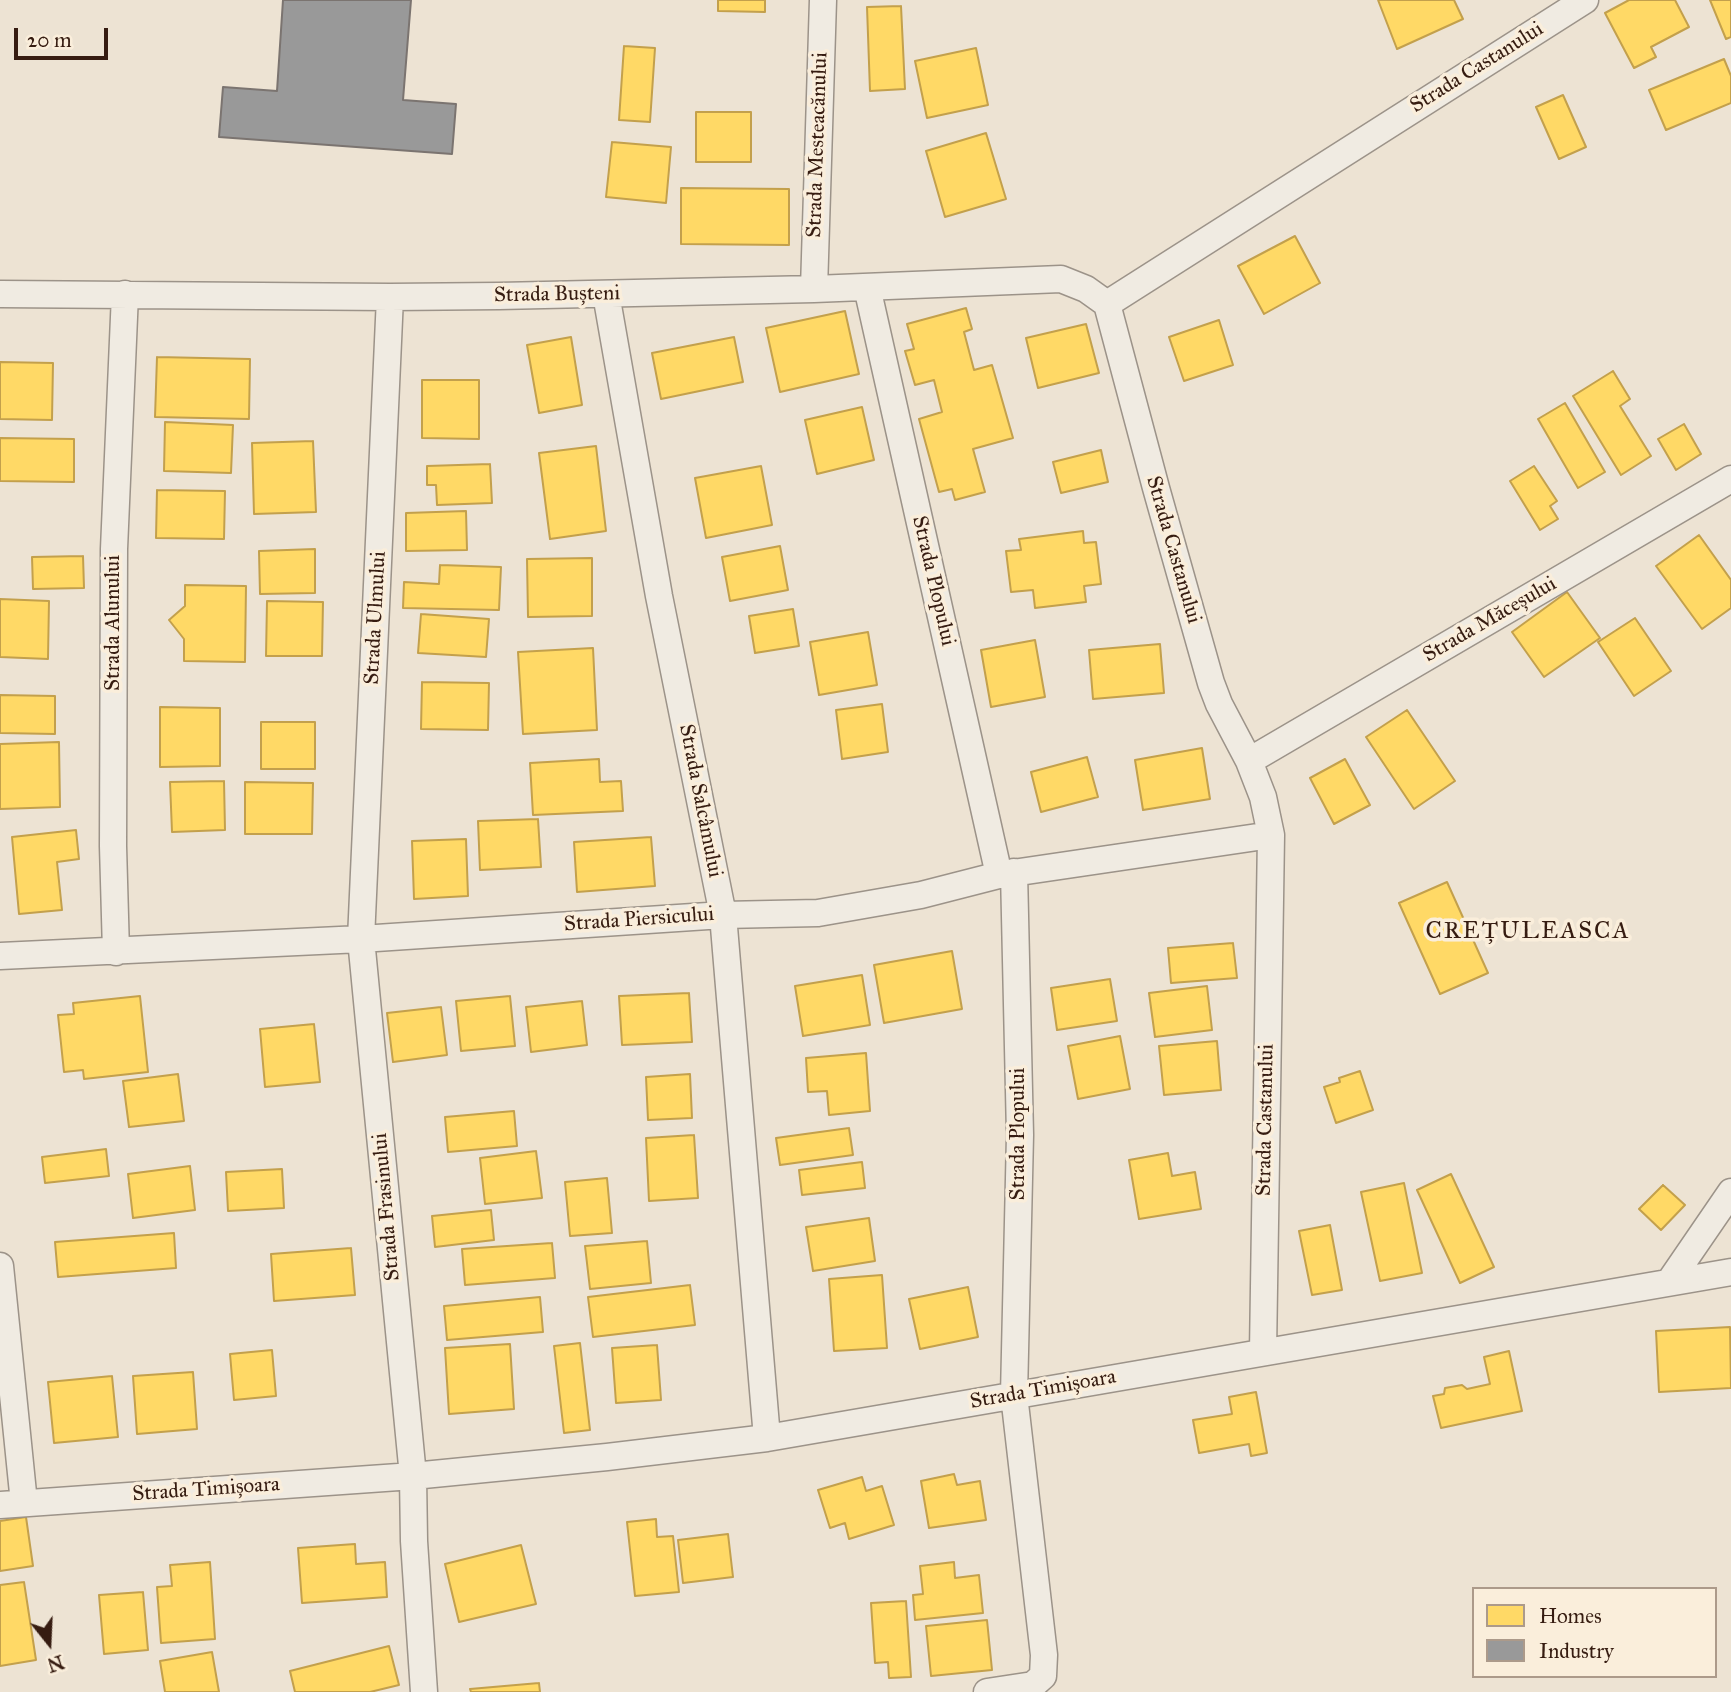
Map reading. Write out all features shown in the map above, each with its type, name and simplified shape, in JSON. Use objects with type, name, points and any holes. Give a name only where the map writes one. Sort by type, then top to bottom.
[{"type":"street","name":"Strada Mesteacănului","points":[[814,289],[823,0]]},
{"type":"street","name":"Strada Castanului","points":[[1263,1352],[1271,835],[1263,797],[1249,761],[1219,704],[1211,682],[1108,304],[1585,0]]},
{"type":"street","name":"Strada Bușteni","points":[[0,293],[390,297],[814,289],[1061,279],[1086,289],[1108,304]]},
{"type":"street","name":"Strada Plopului","points":[[867,287],[1006,874],[1020,1135],[1014,1395],[1044,1656],[1043,1676],[1033,1685],[987,1692]]},
{"type":"street","name":"Strada Alunului","points":[[116,951],[113,846],[114,549],[125,294]]},
{"type":"street","name":"Strada Salcâmului","points":[[606,294],[659,596],[723,915],[767,1438]]},
{"type":"street","name":"Strada Ulmului","points":[[361,939],[390,297]]},
{"type":"street","name":"Strada Măceșului","points":[[1249,761],[1731,479]]},
{"type":"street","name":"Strada Piersicului","points":[[0,956],[361,939],[723,915],[818,913],[921,895],[1006,874],[1271,835]]},
{"type":"street","name":"Strada Frasinului","points":[[361,939],[413,1476]]},
{"type":"street","points":[[1670,1281],[1731,1192]]},
{"type":"street","points":[[0,1266],[12,1504]]},
{"type":"street","name":"Strada Timișoara","points":[[12,1504],[413,1476],[767,1438],[1731,1272]]},
{"type":"street","points":[[413,1476],[414,1541],[424,1692]]},
{"type":"building: Homes","points":[[718,0],[765,0],[765,12],[718,11]]},
{"type":"building: Homes","points":[[1378,0],[1454,0],[1463,19],[1397,49]]},
{"type":"building: Homes","points":[[1629,0],[1675,0],[1689,27],[1651,47],[1656,57],[1634,68],[1605,13]]},
{"type":"building: Homes","points":[[1710,0],[1731,0],[1731,37],[1726,39]]},
{"type":"building: Homes","points":[[901,6],[905,89],[870,91],[867,7]]},
{"type":"building: Homes","points":[[624,46],[655,48],[650,122],[619,120]]},
{"type":"building: Homes","points":[[976,48],[988,105],[927,118],[915,61]]},
{"type":"building: Homes","points":[[1724,59],[1731,76],[1731,103],[1666,130],[1649,90]]},
{"type":"building: Homes","points":[[1563,95],[1586,147],[1559,159],[1536,107]]},
{"type":"building: Homes","points":[[696,112],[751,112],[751,162],[696,162]]},
{"type":"building: Homes","points":[[986,133],[1006,199],[945,217],[926,151]]},
{"type":"building: Homes","points":[[612,142],[671,147],[666,203],[606,197]]},
{"type":"building: Homes","points":[[681,188],[789,189],[789,245],[681,244]]},
{"type":"building: Homes","points":[[1295,236],[1320,283],[1264,314],[1238,266]]},
{"type":"building: Homes","points":[[966,308],[972,329],[964,332],[974,370],[992,365],[1013,438],[973,449],[985,492],[955,500],[952,489],[939,492],[919,419],[942,412],[934,380],[915,385],[905,351],[914,349],[907,324]]},
{"type":"building: Homes","points":[[845,311],[859,374],[780,392],[766,328]]},
{"type":"building: Homes","points":[[1219,320],[1233,365],[1184,381],[1169,337]]},
{"type":"building: Homes","points":[[1086,324],[1099,373],[1038,388],[1026,338]]},
{"type":"building: Homes","points":[[571,337],[582,405],[539,413],[527,345]]},
{"type":"building: Homes","points":[[734,337],[743,382],[661,399],[652,353]]},
{"type":"building: Homes","points":[[157,357],[250,359],[249,419],[155,417]]},
{"type":"building: Homes","points":[[0,362],[53,363],[52,420],[0,419]]},
{"type":"building: Homes","points":[[1613,371],[1630,399],[1620,406],[1651,456],[1621,475],[1573,396]]},
{"type":"building: Homes","points":[[422,380],[479,380],[479,439],[422,438]]},
{"type":"building: Homes","points":[[1565,403],[1605,472],[1578,488],[1538,419]]},
{"type":"building: Homes","points":[[862,407],[874,460],[817,474],[805,420]]},
{"type":"building: Homes","points":[[165,422],[233,425],[231,473],[164,471]]},
{"type":"building: Homes","points":[[1684,424],[1701,454],[1676,470],[1658,439]]},
{"type":"building: Homes","points":[[0,438],[74,439],[74,482],[0,481]]},
{"type":"building: Homes","points":[[313,441],[316,512],[254,514],[252,443]]},
{"type":"building: Homes","points":[[596,446],[606,531],[550,539],[539,453]]},
{"type":"building: Homes","points":[[1101,450],[1108,482],[1061,493],[1053,462]]},
{"type":"building: Homes","points":[[490,464],[492,503],[437,505],[436,485],[427,485],[427,466]]},
{"type":"building: Homes","points":[[761,466],[772,525],[706,538],[695,478]]},
{"type":"building: Homes","points":[[1534,466],[1557,501],[1550,506],[1558,519],[1540,530],[1510,481]]},
{"type":"building: Homes","points":[[157,490],[225,491],[224,539],[156,538]]},
{"type":"building: Homes","points":[[466,511],[467,550],[406,551],[406,513]]},
{"type":"building: Homes","points":[[1083,531],[1084,543],[1096,542],[1101,584],[1084,586],[1086,602],[1035,608],[1033,590],[1011,592],[1006,551],[1021,550],[1019,539]]},
{"type":"building: Homes","points":[[1699,535],[1731,580],[1731,608],[1702,629],[1656,566]]},
{"type":"building: Homes","points":[[780,546],[788,590],[730,601],[722,557]]},
{"type":"building: Homes","points":[[315,549],[315,593],[260,594],[259,551]]},
{"type":"building: Homes","points":[[83,556],[84,588],[33,589],[32,557]]},
{"type":"building: Homes","points":[[592,558],[592,616],[528,617],[527,559]]},
{"type":"building: Homes","points":[[440,565],[501,567],[499,610],[403,608],[404,582],[439,584]]},
{"type":"building: Homes","points":[[185,585],[246,586],[245,662],[184,661],[184,639],[169,620],[185,606]]},
{"type":"building: Homes","points":[[1567,592],[1600,638],[1544,677],[1512,632]]},
{"type":"building: Homes","points":[[0,599],[49,601],[48,659],[0,657]]},
{"type":"building: Homes","points":[[267,601],[323,602],[322,656],[266,656]]},
{"type":"building: Homes","points":[[793,609],[799,646],[755,653],[749,616]]},
{"type":"building: Homes","points":[[421,614],[489,619],[486,657],[418,653]]},
{"type":"building: Homes","points":[[1635,618],[1671,671],[1634,696],[1598,642]]},
{"type":"building: Homes","points":[[868,632],[877,685],[819,695],[810,642]]},
{"type":"building: Homes","points":[[1035,640],[1045,697],[991,707],[981,650]]},
{"type":"building: Homes","points":[[1160,644],[1164,693],[1093,699],[1089,650]]},
{"type":"building: Homes","points":[[593,648],[597,730],[523,734],[518,652]]},
{"type":"building: Homes","points":[[422,682],[489,683],[488,730],[421,729]]},
{"type":"building: Homes","points":[[0,695],[55,696],[55,734],[0,733]]},
{"type":"building: Homes","points":[[882,704],[888,752],[842,759],[836,710]]},
{"type":"building: Homes","points":[[160,707],[220,708],[220,766],[160,767]]},
{"type":"building: Homes","points":[[1407,710],[1455,781],[1414,809],[1366,737]]},
{"type":"building: Homes","points":[[261,722],[315,722],[315,769],[261,769]]},
{"type":"building: Homes","points":[[59,742],[60,807],[0,809],[0,744]]},
{"type":"building: Homes","points":[[1202,748],[1210,799],[1143,810],[1135,760]]},
{"type":"building: Homes","points":[[1087,757],[1098,797],[1041,812],[1031,772]]},
{"type":"building: Homes","points":[[599,759],[600,782],[621,781],[623,811],[533,815],[530,763]]},
{"type":"building: Homes","points":[[1345,759],[1370,805],[1334,824],[1310,778]]},
{"type":"building: Homes","points":[[224,781],[225,830],[172,832],[170,782]]},
{"type":"building: Homes","points":[[245,782],[313,783],[312,834],[245,834]]},
{"type":"building: Homes","points":[[538,819],[541,867],[480,870],[478,821]]},
{"type":"building: Homes","points":[[76,830],[79,859],[57,862],[62,910],[19,914],[12,837]]},
{"type":"building: Homes","points":[[651,837],[655,886],[577,892],[574,842]]},
{"type":"building: Homes","points":[[466,839],[468,896],[414,899],[412,841]]},
{"type":"building: Homes","points":[[1447,882],[1488,973],[1440,994],[1399,903]]},
{"type":"building: Homes","points":[[1233,943],[1237,978],[1171,983],[1168,948]]},
{"type":"building: Homes","points":[[952,951],[962,1009],[884,1023],[874,965]]},
{"type":"building: Homes","points":[[862,975],[870,1025],[803,1036],[795,986]]},
{"type":"building: Homes","points":[[1110,979],[1117,1021],[1057,1030],[1051,988]]},
{"type":"building: Homes","points":[[1207,986],[1212,1030],[1155,1037],[1149,993]]},
{"type":"building: Homes","points":[[689,993],[692,1042],[622,1045],[619,996]]},
{"type":"building: Homes","points":[[140,996],[148,1072],[84,1079],[83,1070],[64,1072],[58,1015],[74,1014],[73,1003]]},
{"type":"building: Homes","points":[[510,996],[515,1046],[461,1051],[456,1001]]},
{"type":"building: Homes","points":[[582,1001],[587,1045],[531,1052],[526,1007]]},
{"type":"building: Homes","points":[[441,1007],[447,1055],[393,1062],[387,1013]]},
{"type":"building: Homes","points":[[314,1024],[320,1082],[265,1087],[260,1029]]},
{"type":"building: Homes","points":[[1120,1036],[1130,1089],[1078,1099],[1068,1046]]},
{"type":"building: Homes","points":[[1217,1041],[1221,1090],[1164,1095],[1159,1046]]},
{"type":"building: Homes","points":[[866,1053],[870,1111],[829,1115],[827,1091],[808,1092],[806,1058]]},
{"type":"building: Homes","points":[[1360,1071],[1373,1110],[1336,1123],[1324,1087],[1340,1082],[1339,1078]]},
{"type":"building: Homes","points":[[178,1074],[184,1121],[129,1127],[123,1081]]},
{"type":"building: Homes","points":[[690,1074],[692,1118],[648,1120],[646,1077]]},
{"type":"building: Homes","points":[[514,1111],[517,1146],[448,1152],[445,1117]]},
{"type":"building: Homes","points":[[849,1128],[853,1155],[780,1165],[776,1138]]},
{"type":"building: Homes","points":[[694,1135],[698,1198],[649,1201],[646,1138]]},
{"type":"building: Homes","points":[[106,1149],[109,1176],[45,1183],[42,1157]]},
{"type":"building: Homes","points":[[536,1151],[542,1198],[485,1204],[480,1158]]},
{"type":"building: Homes","points":[[1168,1153],[1172,1176],[1195,1172],[1201,1209],[1139,1219],[1129,1160]]},
{"type":"building: Homes","points":[[862,1162],[865,1188],[802,1195],[799,1170]]},
{"type":"building: Homes","points":[[190,1166],[195,1210],[133,1218],[128,1174]]},
{"type":"building: Homes","points":[[282,1169],[284,1208],[228,1211],[226,1172]]},
{"type":"building: Homes","points":[[1451,1174],[1494,1267],[1460,1283],[1417,1190]]},
{"type":"building: Homes","points":[[607,1178],[612,1233],[570,1236],[565,1182]]},
{"type":"building: Homes","points":[[1404,1183],[1422,1273],[1380,1281],[1361,1192]]},
{"type":"building: Homes","points":[[1663,1185],[1685,1205],[1661,1230],[1639,1209]]},
{"type":"building: Homes","points":[[491,1210],[494,1240],[435,1247],[432,1216]]},
{"type":"building: Homes","points":[[869,1218],[875,1261],[813,1271],[806,1227]]},
{"type":"building: Homes","points":[[1330,1225],[1342,1290],[1312,1295],[1299,1231]]},
{"type":"building: Homes","points":[[174,1233],[176,1268],[58,1277],[55,1242]]},
{"type":"building: Homes","points":[[647,1241],[651,1283],[590,1289],[585,1246]]},
{"type":"building: Homes","points":[[552,1243],[555,1278],[465,1285],[462,1249]]},
{"type":"building: Homes","points":[[351,1248],[355,1295],[274,1301],[271,1254]]},
{"type":"building: Homes","points":[[882,1275],[887,1348],[834,1351],[829,1279]]},
{"type":"building: Homes","points":[[690,1285],[695,1325],[593,1337],[588,1297]]},
{"type":"building: Homes","points":[[968,1287],[978,1337],[920,1349],[909,1299]]},
{"type":"building: Homes","points":[[540,1297],[543,1332],[447,1340],[444,1306]]},
{"type":"building: Homes","points":[[1730,1327],[1731,1388],[1659,1392],[1656,1331]]},
{"type":"building: Homes","points":[[580,1343],[590,1430],[564,1433],[554,1346]]},
{"type":"building: Homes","points":[[510,1344],[514,1409],[449,1414],[445,1348]]},
{"type":"building: Homes","points":[[657,1345],[661,1400],[616,1403],[612,1348]]},
{"type":"building: Homes","points":[[272,1350],[276,1396],[234,1400],[230,1354]]},
{"type":"building: Homes","points":[[1509,1351],[1522,1411],[1441,1428],[1433,1396],[1444,1394],[1445,1388],[1462,1385],[1467,1389],[1490,1384],[1484,1357]]},
{"type":"building: Homes","points":[[193,1372],[197,1429],[137,1434],[133,1376]]},
{"type":"building: Homes","points":[[112,1376],[118,1437],[54,1443],[48,1382]]},
{"type":"building: Homes","points":[[1256,1392],[1267,1453],[1251,1456],[1249,1444],[1199,1453],[1193,1420],[1232,1414],[1229,1397]]},
{"type":"building: Homes","points":[[954,1474],[957,1485],[980,1481],[986,1520],[929,1528],[921,1481]]},
{"type":"building: Homes","points":[[862,1477],[866,1491],[882,1486],[894,1525],[849,1539],[845,1523],[830,1528],[818,1490]]},
{"type":"building: Homes","points":[[26,1517],[33,1566],[0,1571],[0,1521]]},
{"type":"building: Homes","points":[[656,1519],[657,1537],[673,1536],[679,1592],[635,1596],[627,1522]]},
{"type":"building: Homes","points":[[728,1534],[733,1577],[683,1583],[678,1540]]},
{"type":"building: Homes","points":[[355,1544],[356,1564],[385,1562],[387,1597],[302,1603],[298,1548]]},
{"type":"building: Homes","points":[[521,1545],[536,1604],[459,1622],[445,1564]]},
{"type":"building: Homes","points":[[210,1562],[215,1639],[161,1643],[157,1587],[172,1586],[170,1565]]},
{"type":"building: Homes","points":[[954,1562],[955,1578],[979,1575],[983,1613],[915,1620],[913,1595],[923,1594],[920,1566]]},
{"type":"building: Homes","points":[[24,1582],[36,1660],[0,1666],[0,1585]]},
{"type":"building: Homes","points":[[143,1592],[148,1650],[104,1654],[99,1595]]},
{"type":"building: Homes","points":[[906,1601],[911,1677],[889,1678],[888,1662],[875,1663],[871,1603]]},
{"type":"building: Homes","points":[[987,1620],[992,1670],[931,1676],[926,1626]]},
{"type":"building: Homes","points":[[389,1646],[399,1685],[370,1692],[295,1692],[290,1671]]},
{"type":"building: Homes","points":[[212,1652],[219,1692],[165,1692],[160,1661]]},
{"type":"building: Homes","points":[[539,1683],[540,1692],[471,1692],[470,1689]]},
{"type":"building: Industry","points":[[283,0],[411,0],[403,100],[456,104],[452,154],[219,137],[223,87],[277,91]]},
{"type":"district","name":"CREȚULEASCA","points":[[1528,932]]}]
